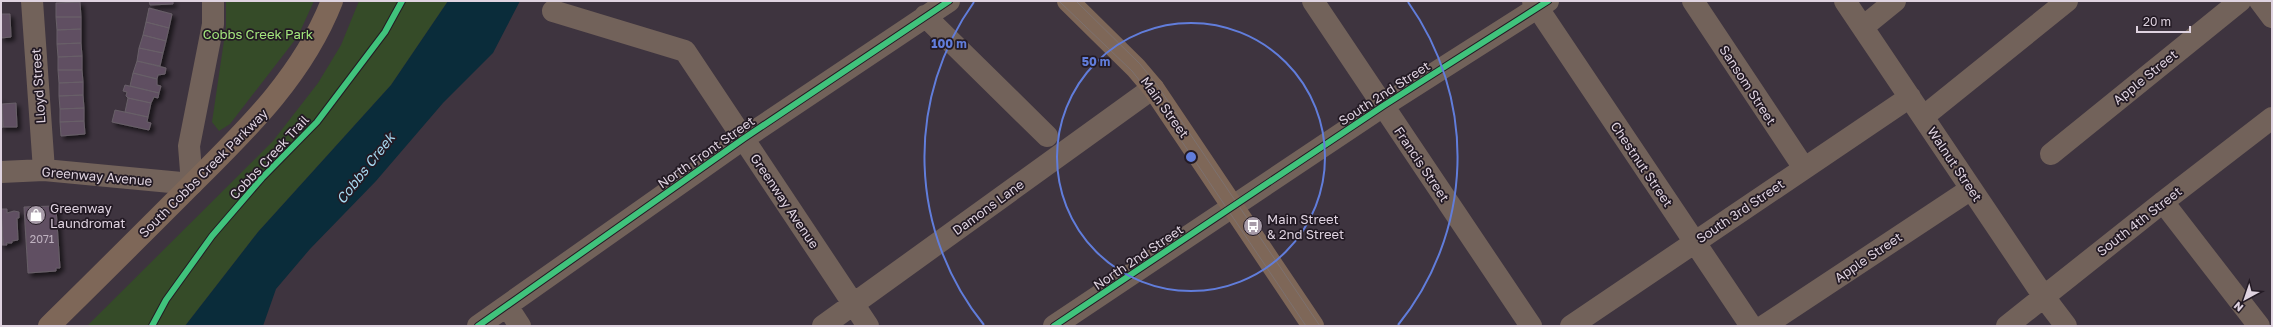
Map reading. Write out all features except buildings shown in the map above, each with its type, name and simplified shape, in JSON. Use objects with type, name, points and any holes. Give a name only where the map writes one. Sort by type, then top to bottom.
[{"type":"main road","name":"South Cobbs Creek Parkway","points":[[49,326],[269,106],[286,85],[313,43],[332,1]]},
{"type":"main road","name":"Main Street","points":[[1068,1],[1136,68],[1153,88],[1234,206],[1313,326]]},
{"type":"street","name":"Lloyd Street","points":[[32,1],[44,170]]},
{"type":"street","points":[[192,184],[189,146],[213,24],[213,1]]},
{"type":"street","name":"North Front Street","points":[[478,326],[743,139],[949,1]]},
{"type":"street","name":"Francis Street","points":[[1312,1],[1532,326]]},
{"type":"street","name":"Sansom Street","points":[[1693,1],[1804,168]]},
{"type":"street","name":"Walnut Street","points":[[1845,1],[2044,297],[2066,326]]},
{"type":"street","points":[[1863,27],[1895,1]]},
{"type":"street","points":[[1923,117],[2067,1]]},
{"type":"street","name":"Apple Street","points":[[2051,154],[2240,1]]},
{"type":"street","points":[[2260,1],[2272,17]]},
{"type":"street","name":"South 2nd Street","points":[[1234,206],[1540,3]]},
{"type":"street","name":"Chestnut Street","points":[[1540,3],[1694,242],[1751,326]]},
{"type":"street","name":"Greenway Avenue","points":[[553,11],[685,51],[868,326]]},
{"type":"street","points":[[925,16],[1047,136]]},
{"type":"street","name":"Damons Lane","points":[[823,326],[1153,88]]},
{"type":"street","name":"South 3rd Street","points":[[1571,326],[1910,97]]},
{"type":"street","name":"South 4th Street","points":[[2007,326],[2163,202],[2272,118]]},
{"type":"street","name":"Greenway Avenue","points":[[1,172],[44,170],[192,184]]},
{"type":"street","name":"Apple Street","points":[[1764,326],[1971,189]]},
{"type":"street","points":[[2163,202],[2259,326]]},
{"type":"street","name":"North 2nd Street","points":[[1054,326],[1234,206]]},
{"type":"street","points":[[507,306],[520,326]]},
{"type":"green space","name":"Cobbs Creek Park","points":[[226,1],[314,1],[298,36],[230,124],[219,131],[212,122],[226,27]]},
{"type":"green space","name":"Cobbs Creek Park","points":[[359,1],[448,1],[391,85],[258,232],[185,326],[87,326],[273,141],[318,83],[341,45]]},
{"type":"water","name":"Cobbs Creek","points":[[448,1],[520,1],[493,53],[443,103],[376,181],[310,249],[276,289],[263,326],[185,326],[258,232],[391,85]]},
{"type":"tram line","points":[[1059,1],[1132,71],[1148,91],[1306,326]]},
{"type":"tram line","points":[[1076,1],[1140,64],[1157,85],[1320,326]]},
{"type":"cycle path","name":"Cobbs Creek Trail","points":[[152,326],[166,300],[212,236],[262,178],[317,122],[385,32],[402,1]]},
{"type":"cycle path","points":[[478,326],[743,139],[949,1]]},
{"type":"cycle path","points":[[1054,326],[1383,106],[1548,1]]},
{"type":"place","name":"Greenway Laundromat","points":[[36,215]]},
{"type":"place","name":"Main Street & 2nd Street","points":[[1253,226]]}]
